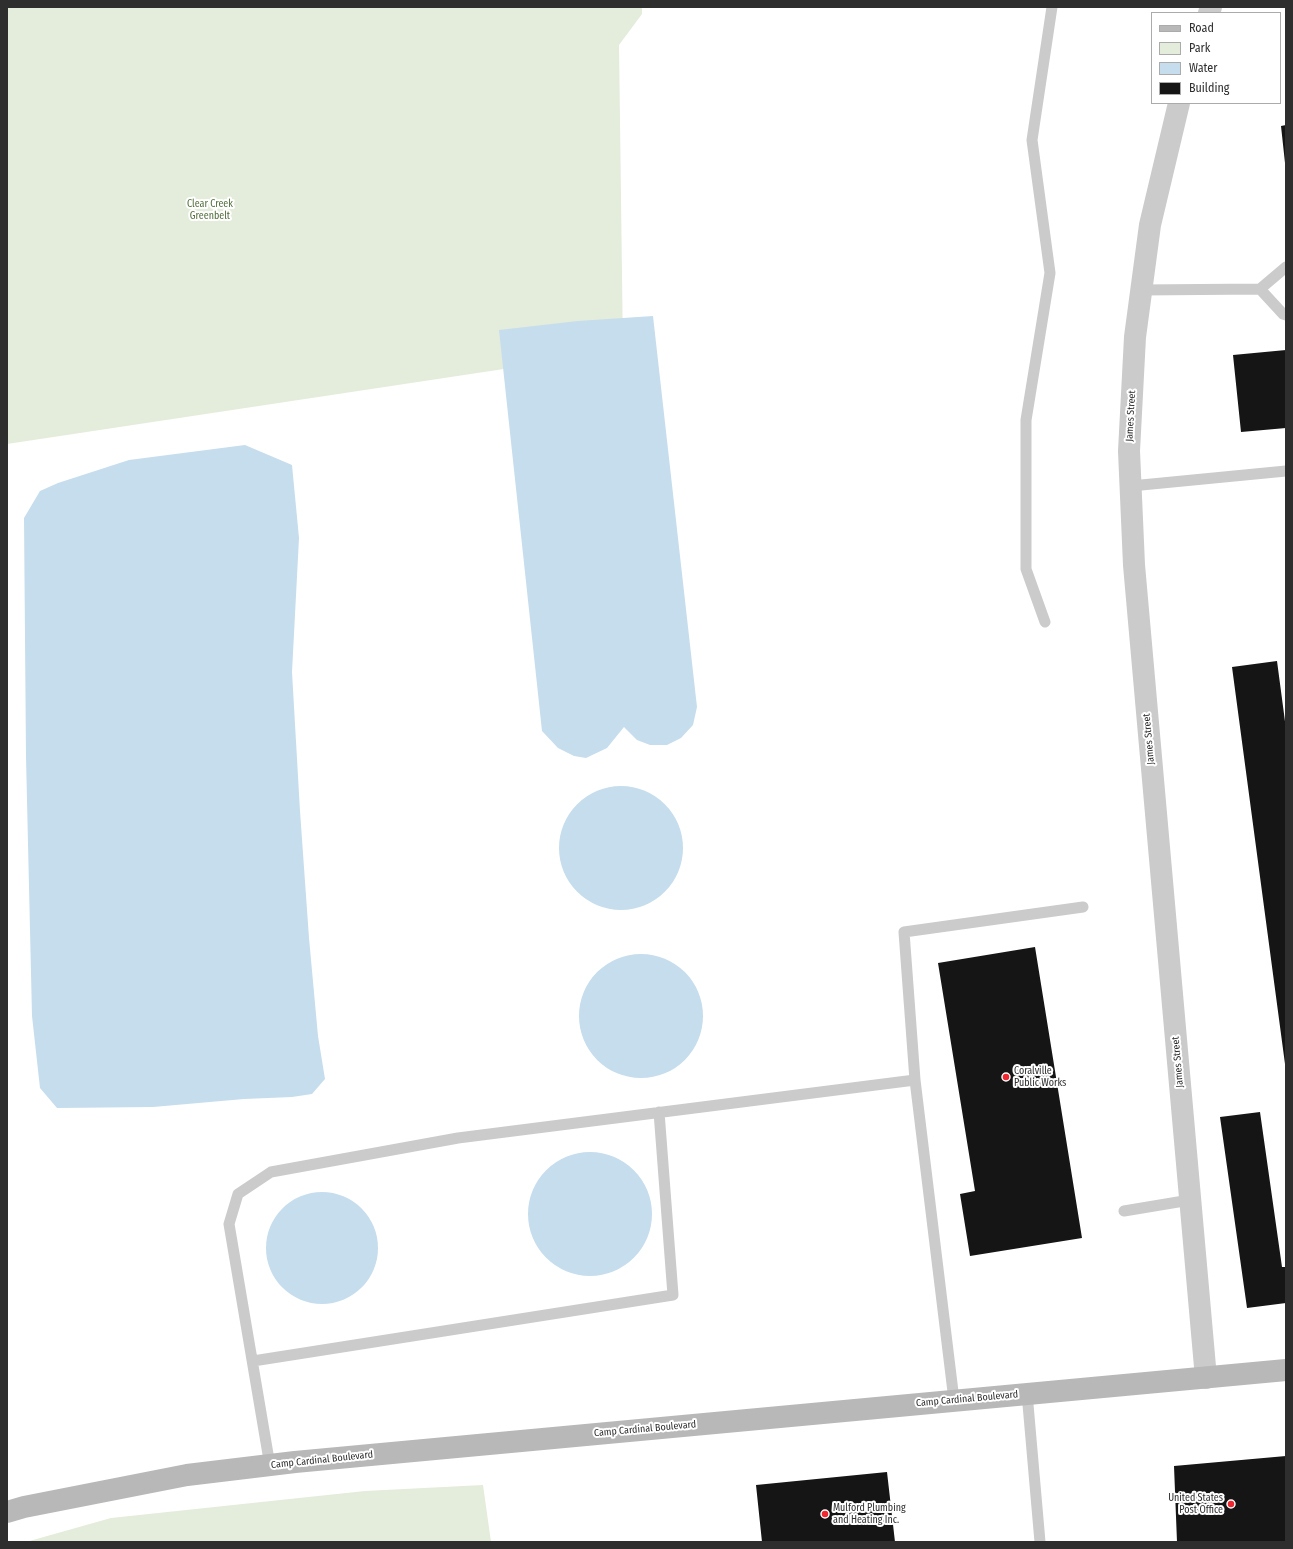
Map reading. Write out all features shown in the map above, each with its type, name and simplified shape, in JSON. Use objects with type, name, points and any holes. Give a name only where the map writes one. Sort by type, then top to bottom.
[{"type":"street","name":"James Street","points":[[1179,104],[1150,225],[1135,337],[1129,451],[1134,565],[1206,1378]]},
{"type":"street","name":"Camp Cardinal Boulevard","points":[[7,1512],[24,1507],[187,1476],[270,1466],[1028,1393],[1286,1370]]},
{"type":"lane","points":[[1045,622],[1026,569],[1026,420],[1050,273],[1032,140],[1052,7]]},
{"type":"lane","points":[[1141,290],[1260,289],[1286,266]]},
{"type":"lane","points":[[1260,289],[1283,314],[1286,315]]},
{"type":"lane","points":[[1131,486],[1286,470]]},
{"type":"lane","points":[[954,1400],[915,1080],[904,932],[1083,907]]},
{"type":"lane","points":[[270,1466],[229,1224],[238,1194],[271,1172],[458,1138],[915,1080]]},
{"type":"lane","points":[[253,1361],[673,1296],[659,1112]]},
{"type":"lane","points":[[1124,1211],[1190,1200]]},
{"type":"lane","points":[[1028,1393],[1040,1542]]},
{"type":"green space","name":"Clear Creek Greenbelt","points":[[7,7],[642,7],[642,14],[619,45],[623,351],[7,444]]},
{"type":"green space","points":[[483,1485],[491,1542],[26,1542],[111,1518],[365,1491]]},
{"type":"water","points":[[653,316],[697,707],[693,725],[681,738],[667,745],[650,745],[637,740],[624,727],[607,748],[586,758],[574,756],[558,748],[542,731],[499,330],[578,321]]},
{"type":"water","points":[[245,445],[292,465],[299,538],[292,672],[309,938],[318,1036],[325,1079],[312,1094],[292,1097],[244,1099],[153,1107],[57,1108],[40,1088],[32,1016],[26,757],[24,518],[40,491],[58,483],[129,460]]},
{"type":"water","points":[[621,786],[633,787],[645,791],[655,796],[665,804],[673,814],[678,824],[682,836],[682,860],[678,872],[673,882],[665,892],[655,900],[645,905],[633,909],[621,910],[609,909],[597,905],[587,900],[577,892],[569,882],[564,872],[560,860],[559,848],[560,836],[564,824],[569,814],[577,804],[587,796],[597,791],[609,787]]},
{"type":"water","points":[[641,954],[653,955],[665,959],[685,972],[698,992],[702,1004],[702,1028],[698,1040],[685,1060],[665,1073],[653,1077],[641,1078],[629,1077],[617,1073],[597,1060],[584,1040],[580,1028],[579,1016],[580,1004],[584,992],[597,972],[617,959],[629,955]]},
{"type":"water","points":[[590,1152],[602,1153],[614,1157],[634,1170],[647,1190],[651,1202],[651,1226],[647,1238],[634,1258],[614,1271],[602,1275],[590,1276],[578,1275],[566,1271],[546,1258],[533,1238],[529,1226],[528,1214],[529,1202],[533,1190],[546,1170],[566,1157],[578,1153]]},
{"type":"water","points":[[322,1192],[344,1196],[362,1208],[374,1226],[378,1248],[374,1270],[362,1288],[344,1300],[322,1304],[300,1300],[282,1288],[270,1270],[266,1248],[270,1226],[282,1208],[300,1196]]},
{"type":"building","points":[[1286,125],[1286,163],[1285,163],[1281,126]]},
{"type":"building","points":[[1286,350],[1286,428],[1241,432],[1233,355]]},
{"type":"building","points":[[1277,661],[1286,729],[1285,1064],[1232,667]]},
{"type":"building","name":"Coralville Public Works","points":[[1035,947],[1082,1238],[970,1256],[960,1194],[975,1191],[938,963]]},
{"type":"building","points":[[1260,1112],[1282,1267],[1286,1267],[1286,1303],[1247,1308],[1220,1117]]},
{"type":"building","name":"United States Post Office","points":[[1286,1456],[1286,1542],[1177,1542],[1174,1466]]},
{"type":"building","name":"Mulford Plumbing and Heating Inc.","points":[[887,1472],[895,1542],[762,1542],[756,1485]]},
{"type":"place","name":"Coralville Public Works","points":[[1006,1077]]},
{"type":"place","name":"United States Post Office","points":[[1231,1504]]},
{"type":"place","name":"Mulford Plumbing and Heating Inc.","points":[[825,1514]]}]
